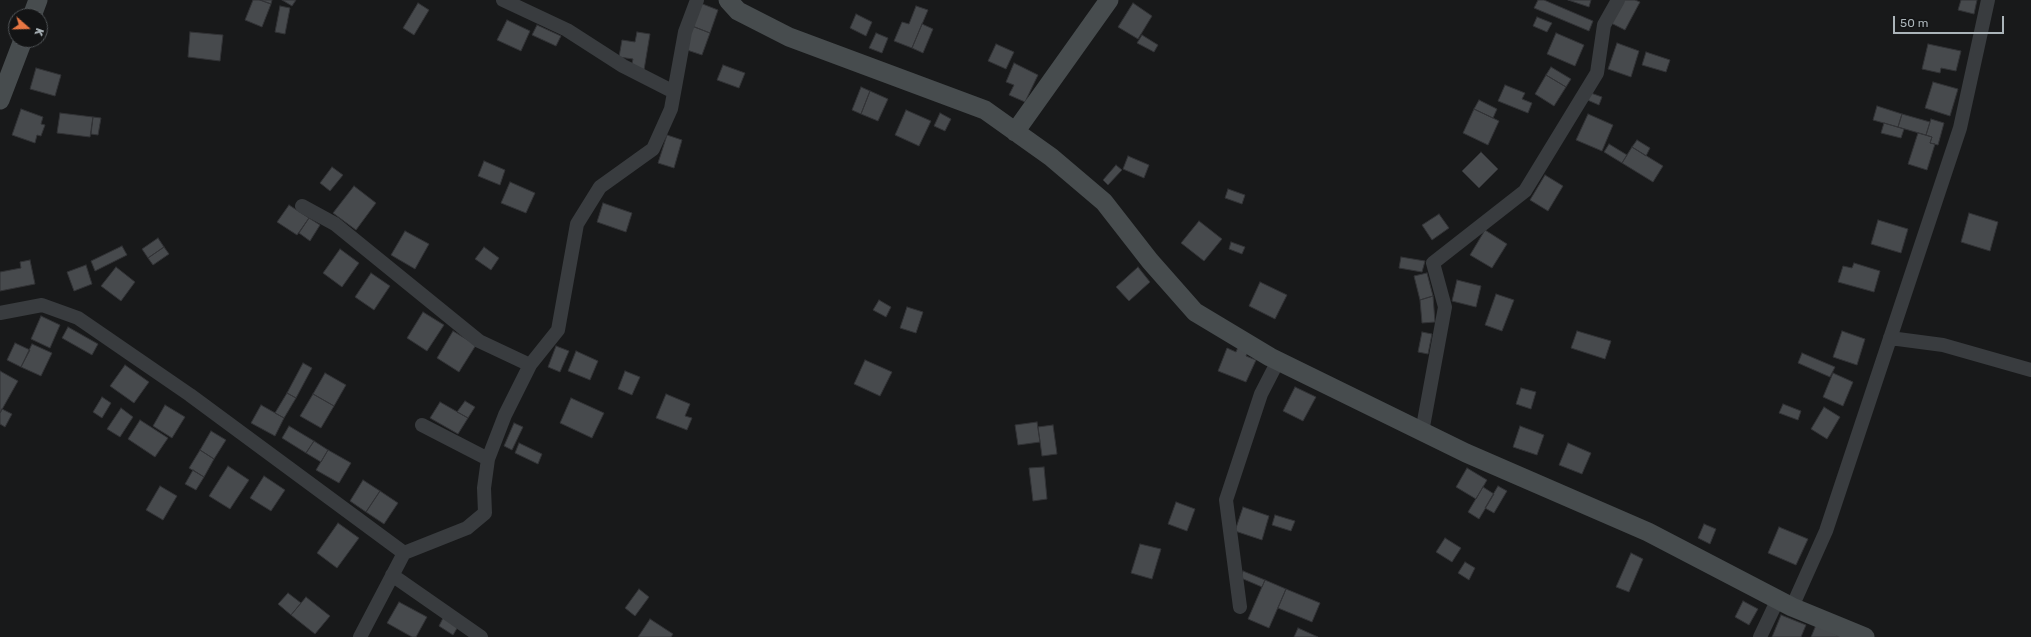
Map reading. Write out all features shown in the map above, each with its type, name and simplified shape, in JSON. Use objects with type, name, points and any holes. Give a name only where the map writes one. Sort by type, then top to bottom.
[{"type":"street","points":[[503,0],[568,30],[623,66],[674,92]]},
{"type":"street","points":[[360,637],[404,553],[467,528],[485,513],[484,488],[488,459],[505,415],[530,365],[558,330],[577,224],[600,187],[653,149],[671,109],[685,32],[697,0]]},
{"type":"street","points":[[728,0],[738,11],[789,37],[985,110],[1051,157],[1104,202],[1150,261],[1195,312],[1278,361],[1466,453],[1648,532],[1785,603],[1865,637]]},
{"type":"street","points":[[1015,132],[1109,0]]},
{"type":"street","points":[[1422,432],[1445,307],[1433,263],[1525,191],[1597,73],[1604,25],[1618,0]]},
{"type":"street","points":[[1760,637],[1785,603],[1826,531],[1960,128],[1988,0]]},
{"type":"street","points":[[2,91],[20,48]]},
{"type":"street","points":[[302,206],[335,224],[479,341],[530,365]]},
{"type":"street","points":[[0,313],[42,305],[78,318],[190,395],[404,553]]},
{"type":"street","points":[[1890,338],[1943,345],[2031,370]]},
{"type":"street","points":[[1240,607],[1226,500],[1261,394],[1278,361]]},
{"type":"street","points":[[422,425],[488,459]]},
{"type":"street","points":[[392,575],[481,637]]},
{"type":"building","points":[[253,0],[260,0],[271,4],[262,27],[245,20]]},
{"type":"building","points":[[260,0],[272,0],[271,4]]},
{"type":"building","points":[[282,0],[296,0],[292,6]]},
{"type":"building","points":[[1538,0],[1544,0],[1593,21],[1589,31],[1534,8]]},
{"type":"building","points":[[1568,0],[1591,0],[1589,7]]},
{"type":"building","points":[[1623,0],[1635,0],[1640,2],[1625,30],[1611,23]]},
{"type":"building","points":[[1961,0],[1977,0],[1974,14],[1958,10]]},
{"type":"building","points":[[418,3],[429,10],[414,35],[403,28]]},
{"type":"building","points":[[700,3],[718,10],[710,33],[692,26]]},
{"type":"building","points":[[1133,3],[1152,16],[1138,39],[1118,27]]},
{"type":"building","points":[[280,6],[290,8],[285,34],[275,32]]},
{"type":"building","points":[[916,6],[928,10],[912,48],[894,41],[902,22],[909,24]]},
{"type":"building","points":[[856,14],[872,22],[866,36],[850,28]]},
{"type":"building","points":[[1537,17],[1552,23],[1547,32],[1533,26]]},
{"type":"building","points":[[507,20],[530,31],[521,51],[497,40]]},
{"type":"building","points":[[922,24],[933,29],[923,53],[912,48]]},
{"type":"building","points":[[537,25],[561,36],[556,46],[532,35]]},
{"type":"building","points":[[692,26],[710,33],[702,55],[684,49]]},
{"type":"building","points":[[190,32],[223,35],[220,61],[188,57]]},
{"type":"building","points":[[637,32],[650,34],[644,70],[631,68],[633,59],[619,57],[622,40],[635,42]]},
{"type":"building","points":[[876,33],[888,38],[882,53],[869,48]]},
{"type":"building","points":[[1556,33],[1584,45],[1575,66],[1547,54]]},
{"type":"building","points":[[1142,35],[1158,45],[1154,52],[1137,43]]},
{"type":"building","points":[[1617,43],[1639,51],[1631,77],[1608,69]]},
{"type":"building","points":[[996,44],[1014,52],[1006,69],[988,61]]},
{"type":"building","points":[[1928,44],[1961,51],[1956,71],[1941,68],[1940,73],[1922,69]]},
{"type":"building","points":[[1646,52],[1670,60],[1666,72],[1642,65]]},
{"type":"building","points":[[1014,63],[1038,75],[1025,102],[1009,95],[1014,85],[1006,82]]},
{"type":"building","points":[[723,65],[745,73],[739,88],[717,80]]},
{"type":"building","points":[[1551,67],[1571,79],[1566,87],[1546,75]]},
{"type":"building","points":[[36,68],[61,75],[55,96],[30,89]]},
{"type":"building","points":[[1546,75],[1566,87],[1554,106],[1535,94]]},
{"type":"building","points":[[1933,82],[1958,89],[1950,116],[1925,108]]},
{"type":"building","points":[[1505,85],[1525,93],[1522,99],[1532,103],[1528,113],[1498,101]]},
{"type":"building","points":[[861,87],[870,91],[861,114],[852,110]]},
{"type":"building","points":[[870,91],[888,99],[878,121],[861,114]]},
{"type":"building","points":[[1588,92],[1602,97],[1599,105],[1585,99]]},
{"type":"building","points":[[1479,100],[1497,109],[1493,118],[1474,109]]},
{"type":"building","points":[[1877,106],[1902,114],[1898,127],[1873,120]]},
{"type":"building","points":[[21,109],[43,117],[41,124],[45,125],[41,136],[37,135],[35,143],[12,135]]},
{"type":"building","points":[[1474,109],[1499,121],[1488,145],[1463,133]]},
{"type":"building","points":[[906,110],[931,121],[919,146],[895,135]]},
{"type":"building","points":[[60,113],[93,117],[90,137],[57,133]]},
{"type":"building","points":[[940,113],[951,119],[945,131],[934,126]]},
{"type":"building","points":[[1588,114],[1613,125],[1602,151],[1576,140]]},
{"type":"building","points":[[1902,114],[1930,122],[1926,135],[1898,127]]},
{"type":"building","points":[[93,117],[101,118],[98,135],[91,134]]},
{"type":"building","points":[[1931,119],[1944,123],[1938,145],[1930,143],[1932,137],[1926,135]]},
{"type":"building","points":[[1884,123],[1904,129],[1901,138],[1881,133]]},
{"type":"building","points":[[1918,133],[1932,137],[1930,143],[1935,144],[1927,170],[1908,164]]},
{"type":"building","points":[[667,135],[682,140],[674,168],[658,163]]},
{"type":"building","points":[[1637,140],[1650,148],[1646,156],[1632,147]]},
{"type":"building","points":[[1609,144],[1627,155],[1622,163],[1604,152]]},
{"type":"building","points":[[1632,147],[1663,166],[1653,182],[1622,163]]},
{"type":"building","points":[[1481,152],[1498,169],[1479,188],[1462,171]]},
{"type":"building","points":[[1128,156],[1149,165],[1144,178],[1123,169]]},
{"type":"building","points":[[484,161],[505,170],[500,185],[478,176]]},
{"type":"building","points":[[1116,165],[1122,170],[1108,185],[1103,180]]},
{"type":"building","points":[[332,167],[343,175],[330,191],[320,183]]},
{"type":"building","points":[[1545,175],[1563,186],[1548,211],[1530,200]]},
{"type":"building","points":[[510,182],[535,193],[526,213],[501,203]]},
{"type":"building","points":[[354,186],[376,203],[356,230],[333,213]]},
{"type":"building","points":[[1228,189],[1245,195],[1242,204],[1225,198]]},
{"type":"building","points":[[603,203],[632,213],[626,232],[597,222]]},
{"type":"building","points":[[289,205],[309,218],[297,235],[277,222]]},
{"type":"building","points":[[1969,213],[1998,222],[1990,251],[1961,242]]},
{"type":"building","points":[[1439,214],[1449,228],[1432,240],[1422,225]]},
{"type":"building","points":[[309,218],[320,225],[310,241],[299,233]]},
{"type":"building","points":[[1878,220],[1908,229],[1901,253],[1871,244]]},
{"type":"building","points":[[1199,221],[1222,239],[1204,261],[1181,243]]},
{"type":"building","points":[[1485,230],[1507,244],[1492,268],[1470,255]]},
{"type":"building","points":[[405,231],[429,244],[415,269],[391,255]]},
{"type":"building","points":[[158,238],[164,247],[148,258],[142,249]]},
{"type":"building","points":[[1231,242],[1245,247],[1242,254],[1229,249]]},
{"type":"building","points":[[122,246],[127,255],[95,271],[91,261]]},
{"type":"building","points":[[164,247],[169,254],[153,265],[148,258]]},
{"type":"building","points":[[484,247],[499,258],[491,270],[475,259]]},
{"type":"building","points":[[340,249],[359,263],[342,287],[323,273]]},
{"type":"building","points":[[1401,257],[1425,261],[1422,272],[1399,268]]},
{"type":"building","points":[[30,260],[35,284],[0,291],[0,272],[21,268],[20,262]]},
{"type":"building","points":[[1854,263],[1880,271],[1874,292],[1838,282],[1843,266],[1852,268]]},
{"type":"building","points":[[86,265],[92,284],[74,291],[67,272]]},
{"type":"building","points":[[116,267],[135,282],[121,301],[101,286]]},
{"type":"building","points":[[1138,267],[1150,282],[1129,301],[1116,287]]},
{"type":"building","points":[[371,273],[390,286],[374,310],[355,297]]},
{"type":"building","points":[[1427,273],[1433,296],[1420,300],[1414,276]]},
{"type":"building","points":[[1457,280],[1481,286],[1476,307],[1452,301]]},
{"type":"building","points":[[1260,282],[1287,295],[1275,319],[1249,306]]},
{"type":"building","points":[[1496,294],[1514,300],[1502,331],[1485,325]]},
{"type":"building","points":[[1433,296],[1435,322],[1422,323],[1420,300]]},
{"type":"building","points":[[879,300],[891,307],[886,317],[873,310]]},
{"type":"building","points":[[907,307],[923,312],[916,333],[900,328]]},
{"type":"building","points":[[423,312],[444,325],[427,351],[407,338]]},
{"type":"building","points":[[41,316],[60,325],[50,348],[31,339]]},
{"type":"building","points":[[68,327],[98,344],[92,355],[62,338]]},
{"type":"building","points":[[453,331],[476,345],[459,372],[437,358]]},
{"type":"building","points":[[1577,331],[1611,341],[1605,359],[1571,348]]},
{"type":"building","points":[[1842,331],[1865,339],[1857,365],[1833,357]]},
{"type":"building","points":[[1422,332],[1432,334],[1428,354],[1418,352]]},
{"type":"building","points":[[15,343],[30,350],[21,367],[7,360]]},
{"type":"building","points":[[32,344],[52,353],[41,376],[21,367]]},
{"type":"building","points":[[556,346],[569,351],[560,372],[548,367]]},
{"type":"building","points":[[1238,347],[1248,351],[1246,356],[1256,360],[1246,382],[1218,371],[1227,348],[1236,352]]},
{"type":"building","points":[[576,351],[598,361],[590,380],[568,371]]},
{"type":"building","points":[[1802,353],[1835,367],[1830,377],[1798,363]]},
{"type":"building","points":[[865,360],[892,372],[880,396],[854,384]]},
{"type":"building","points":[[303,363],[312,368],[296,398],[287,393]]},
{"type":"building","points":[[125,365],[149,382],[134,403],[110,386]]},
{"type":"building","points":[[0,371],[18,381],[0,413]]},
{"type":"building","points":[[625,371],[640,377],[632,395],[618,389]]},
{"type":"building","points":[[325,373],[346,385],[334,406],[313,394]]},
{"type":"building","points":[[1833,373],[1853,382],[1843,406],[1823,397]]},
{"type":"building","points":[[1295,387],[1316,397],[1303,421],[1283,411]]},
{"type":"building","points":[[1521,388],[1536,392],[1531,409],[1516,404]]},
{"type":"building","points":[[287,393],[296,398],[284,418],[275,413]]},
{"type":"building","points":[[313,394],[334,406],[321,428],[300,416]]},
{"type":"building","points":[[666,394],[690,404],[685,416],[692,418],[687,430],[656,418]]},
{"type":"building","points":[[102,397],[111,403],[102,418],[93,412]]},
{"type":"building","points":[[571,398],[604,413],[592,438],[560,423]]},
{"type":"building","points":[[465,401],[475,407],[468,418],[457,412]]},
{"type":"building","points":[[440,402],[468,418],[458,434],[430,418]]},
{"type":"building","points":[[1783,404],[1801,411],[1798,420],[1779,413]]},
{"type":"building","points":[[165,405],[185,417],[172,438],[153,426]]},
{"type":"building","points":[[261,405],[284,418],[275,436],[251,423]]},
{"type":"building","points":[[1824,407],[1840,417],[1827,439],[1811,429]]},
{"type":"building","points":[[121,408],[133,417],[120,437],[107,429]]},
{"type":"building","points":[[2,409],[12,414],[5,427],[0,424],[0,413]]},
{"type":"building","points":[[140,420],[168,438],[155,457],[128,439]]},
{"type":"building","points":[[1037,422],[1040,442],[1018,445],[1015,425]]},
{"type":"building","points":[[514,423],[523,427],[512,450],[504,446]]},
{"type":"building","points":[[1053,425],[1057,454],[1042,456],[1038,427]]},
{"type":"building","points":[[289,426],[314,441],[306,453],[282,438]]},
{"type":"building","points":[[1520,426],[1544,435],[1537,455],[1513,447]]},
{"type":"building","points":[[211,431],[226,440],[214,459],[200,450]]},
{"type":"building","points":[[314,441],[328,450],[321,462],[306,453]]},
{"type":"building","points":[[519,443],[542,454],[538,464],[515,453]]},
{"type":"building","points":[[1568,443],[1591,453],[1582,474],[1559,465]]},
{"type":"building","points":[[200,450],[214,459],[204,477],[189,468]]},
{"type":"building","points":[[328,450],[351,463],[339,483],[316,470]]},
{"type":"building","points":[[228,466],[249,480],[230,509],[209,496]]},
{"type":"building","points":[[1044,467],[1047,499],[1033,501],[1029,468]]},
{"type":"building","points":[[1467,468],[1487,480],[1476,499],[1456,487]]},
{"type":"building","points":[[193,470],[204,477],[196,490],[185,484]]},
{"type":"building","points":[[264,476],[285,490],[271,511],[250,498]]},
{"type":"building","points":[[363,480],[380,491],[366,512],[350,501]]},
{"type":"building","points":[[160,486],[177,496],[163,520],[146,510]]},
{"type":"building","points":[[1498,486],[1507,491],[1494,513],[1485,508]]},
{"type":"building","points":[[1483,487],[1494,494],[1479,519],[1468,512]]},
{"type":"building","points":[[380,491],[398,503],[384,524],[366,512]]},
{"type":"building","points":[[1176,502],[1195,509],[1187,531],[1168,524]]},
{"type":"building","points":[[1243,507],[1269,516],[1262,540],[1235,531]]},
{"type":"building","points":[[1275,515],[1295,521],[1291,531],[1272,525]]},
{"type":"building","points":[[338,523],[359,538],[337,568],[317,553]]},
{"type":"building","points":[[1704,524],[1716,529],[1710,544],[1698,538]]},
{"type":"building","points":[[1779,527],[1808,539],[1796,565],[1768,553]]},
{"type":"building","points":[[1445,538],[1461,548],[1452,562],[1436,552]]},
{"type":"building","points":[[1140,544],[1161,549],[1152,579],[1131,573]]},
{"type":"building","points":[[1631,553],[1643,559],[1629,592],[1616,587]]},
{"type":"building","points":[[1465,562],[1475,568],[1469,580],[1458,573]]},
{"type":"building","points":[[1243,571],[1265,580],[1262,587],[1241,578]]},
{"type":"building","points":[[1265,580],[1286,589],[1269,628],[1248,619]]},
{"type":"building","points":[[639,589],[649,597],[635,616],[625,608]]},
{"type":"building","points":[[1286,589],[1320,603],[1312,622],[1278,608]]},
{"type":"building","points":[[288,593],[301,603],[291,615],[278,604]]},
{"type":"building","points":[[306,597],[330,616],[315,634],[291,615]]},
{"type":"building","points":[[1743,601],[1758,609],[1749,625],[1735,617]]},
{"type":"building","points":[[399,602],[427,617],[416,637],[412,637],[387,623]]},
{"type":"building","points":[[1781,615],[1806,625],[1801,637],[1772,637]]},
{"type":"building","points":[[444,616],[459,625],[453,635],[439,626]]},
{"type":"building","points":[[650,619],[673,634],[671,637],[638,637]]},
{"type":"building","points":[[1816,625],[1841,637],[1811,637]]},
{"type":"building","points":[[1298,628],[1318,637],[1294,637]]}]
